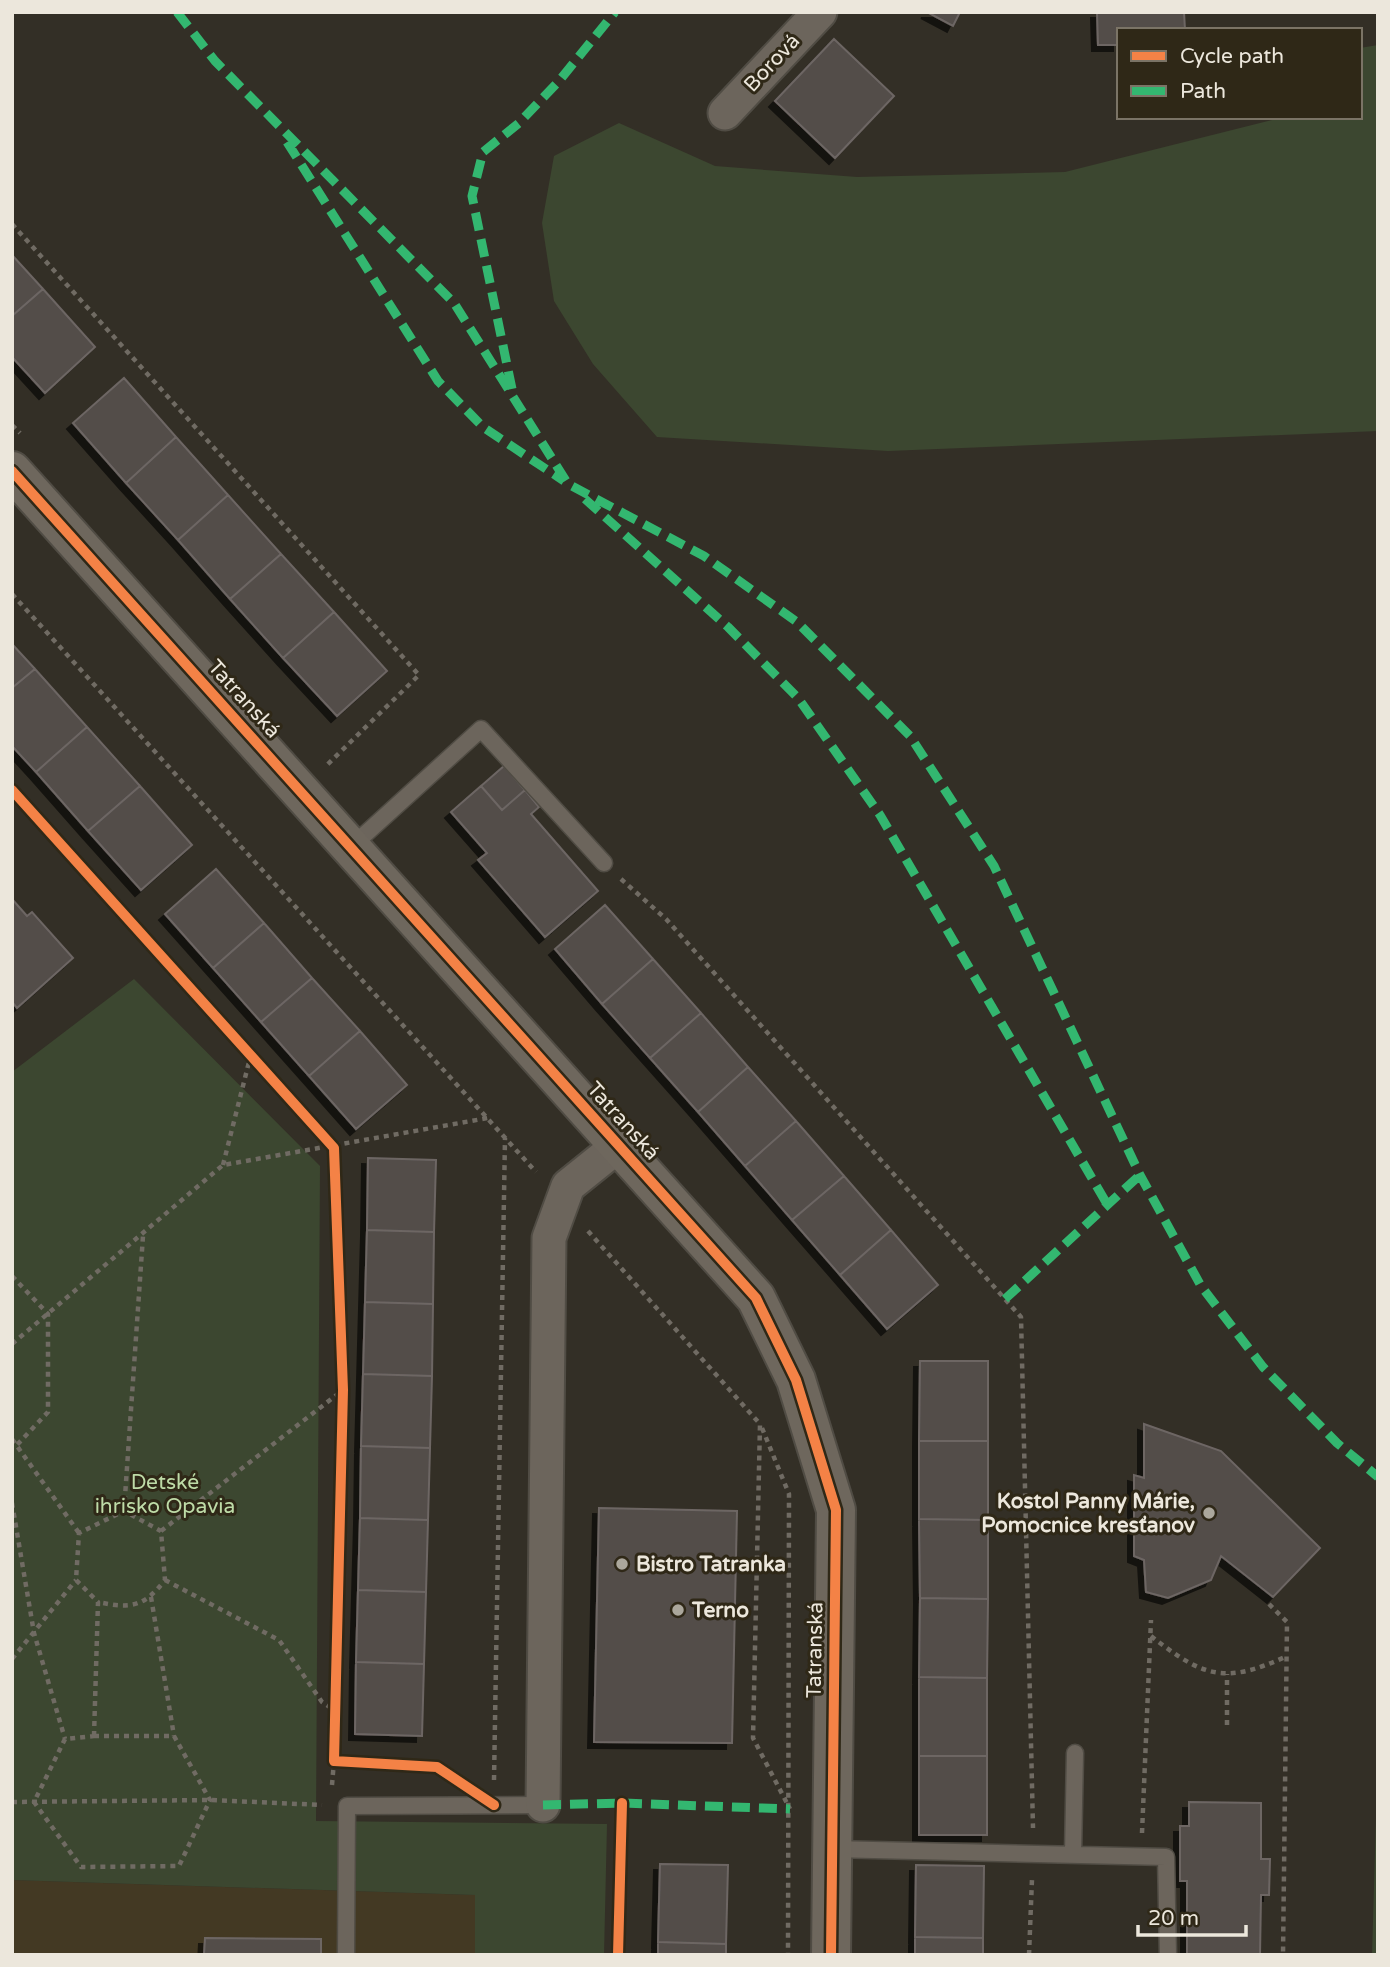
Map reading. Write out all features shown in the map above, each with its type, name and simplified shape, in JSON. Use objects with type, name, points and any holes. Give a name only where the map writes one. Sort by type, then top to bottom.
[{"type":"street","name":"Borová","points":[[725,113],[820,12]]},
{"type":"street","name":"Tatranská","points":[[12,471],[756,1298],[796,1380],[820,1450],[836,1510],[831,1955]]},
{"type":"street","name":"Tatranská","points":[[543,1805],[549,1238],[568,1186],[620,1145]]},
{"type":"lane","points":[[351,847],[481,729],[604,863]]},
{"type":"lane","points":[[1073,1854],[1075,1753]]},
{"type":"lane","points":[[346,1955],[347,1806],[543,1805]]},
{"type":"lane","points":[[832,1849],[1166,1857],[1168,1955]]},
{"type":"path","points":[[12,225],[419,675],[323,769]]},
{"type":"path","points":[[12,594],[489,1118],[760,1424],[789,1494],[789,1955]]},
{"type":"path","points":[[604,863],[666,919],[1021,1317],[1033,1854],[1029,1955]]},
{"type":"path","points":[[241,1047],[260,1068]]},
{"type":"path","points":[[223,1165],[250,1058]]},
{"type":"path","points":[[12,1343],[223,1165],[334,1148],[489,1118]]},
{"type":"path","points":[[494,1805],[505,1136]]},
{"type":"path","points":[[325,1138],[334,1148],[334,1161]]},
{"type":"path","points":[[124,1511],[143,1235]]},
{"type":"path","points":[[12,1276],[48,1314],[48,1412],[15,1447]]},
{"type":"path","points":[[343,1377],[343,1404]]},
{"type":"path","points":[[161,1531],[343,1390]]},
{"type":"path","points":[[760,1424],[753,1738],[790,1809]]},
{"type":"path","points":[[12,1439],[15,1447],[79,1532],[76,1580],[12,1659]]},
{"type":"path","points":[[12,1503],[34,1633],[65,1739],[34,1802]]},
{"type":"path","points":[[124,1511],[161,1531]]},
{"type":"path","points":[[79,1532],[124,1511]]},
{"type":"path","points":[[76,1580],[98,1602],[125,1608],[151,1597],[165,1580],[161,1531]]},
{"type":"path","points":[[165,1580],[279,1640],[322,1702],[336,1712]]},
{"type":"path","points":[[151,1597],[174,1736],[210,1800]]},
{"type":"path","points":[[94,1736],[98,1602]]},
{"type":"path","points":[[1269,1604],[1287,1622],[1283,1955]]},
{"type":"path","points":[[1140,1856],[1151,1620]]},
{"type":"path","points":[[1151,1636],[1199,1670],[1227,1674],[1255,1671],[1287,1656]]},
{"type":"path","points":[[1227,1674],[1227,1725]]},
{"type":"path","points":[[335,1724],[336,1698]]},
{"type":"path","points":[[65,1739],[94,1736],[174,1736]]},
{"type":"path","points":[[334,1749],[334,1761],[346,1762]]},
{"type":"path","points":[[34,1802],[81,1867],[179,1866],[210,1800]]},
{"type":"path","points":[[12,1802],[210,1800],[347,1806]]},
{"type":"shaded area","points":[[12,1880],[475,1895],[475,1955],[12,1955]]},
{"type":"green space","points":[[1378,45],[1378,431],[888,451],[657,437],[593,364],[554,301],[542,223],[554,156],[619,123],[715,166],[857,177],[1065,172],[1276,119],[1362,119],[1362,48]]},
{"type":"green space","name":"Detské ihrisko Opavia","points":[[134,979],[320,1166],[316,1821],[607,1824],[604,1955],[475,1955],[475,1895],[12,1880],[12,1072]]},
{"type":"green space","points":[[1377,1783],[1378,1955],[1372,1955]]},
{"type":"building","points":[[927,12],[960,12],[953,26]]},
{"type":"building","points":[[1097,12],[1184,12],[1185,28],[1117,28],[1117,45],[1098,45]]},
{"type":"building","points":[[834,39],[894,96],[835,158],[775,101]]},
{"type":"building","points":[[12,255],[43,289],[12,316]]},
{"type":"building","points":[[43,289],[95,347],[45,393],[12,357],[12,316]]},
{"type":"building","points":[[124,378],[176,437],[126,483],[73,423]]},
{"type":"building","points":[[176,437],[228,495],[178,540],[126,483]]},
{"type":"building","points":[[228,495],[281,554],[230,599],[178,540]]},
{"type":"building","points":[[281,554],[334,612],[283,658],[230,599]]},
{"type":"building","points":[[334,612],[387,671],[337,716],[283,658]]},
{"type":"building","points":[[12,644],[35,669],[12,688]]},
{"type":"building","points":[[35,669],[87,727],[36,772],[12,746],[12,688]]},
{"type":"building","points":[[87,727],[140,786],[88,831],[36,772]]},
{"type":"building","points":[[504,766],[525,790],[502,810],[481,786]]},
{"type":"building","points":[[140,786],[192,845],[141,890],[88,831]]},
{"type":"building","points":[[481,786],[502,810],[525,790],[539,807],[531,814],[598,891],[545,937],[478,860],[487,853],[451,812]]},
{"type":"building","points":[[216,869],[264,923],[213,968],[165,914]]},
{"type":"building","points":[[12,899],[27,916],[32,912],[73,958],[17,1008],[12,1002]]},
{"type":"building","points":[[605,905],[653,959],[602,1004],[555,949]]},
{"type":"building","points":[[264,923],[312,978],[261,1022],[213,968]]},
{"type":"building","points":[[653,959],[701,1013],[650,1058],[602,1004]]},
{"type":"building","points":[[312,978],[360,1031],[309,1076],[261,1022]]},
{"type":"building","points":[[701,1013],[748,1067],[698,1112],[650,1058]]},
{"type":"building","points":[[360,1031],[407,1085],[356,1129],[309,1076]]},
{"type":"building","points":[[748,1067],[796,1121],[745,1166],[698,1112]]},
{"type":"building","points":[[796,1121],[844,1176],[792,1220],[745,1166]]},
{"type":"building","points":[[368,1158],[436,1160],[434,1232],[367,1230]]},
{"type":"building","points":[[844,1176],[891,1230],[840,1275],[792,1220]]},
{"type":"building","points":[[367,1230],[434,1232],[433,1304],[365,1302]]},
{"type":"building","points":[[891,1230],[938,1285],[887,1329],[840,1275]]},
{"type":"building","points":[[365,1302],[433,1304],[432,1376],[363,1374]]},
{"type":"building","points":[[920,1361],[988,1361],[988,1441],[919,1441]]},
{"type":"building","points":[[363,1374],[432,1376],[430,1448],[361,1446]]},
{"type":"building","name":"Kostol Panny Márie, Pomocnice kresťanov","points":[[1144,1424],[1221,1451],[1320,1548],[1273,1597],[1221,1556],[1211,1580],[1168,1598],[1146,1592],[1144,1560],[1134,1556],[1134,1475],[1144,1478]]},
{"type":"building","points":[[919,1441],[988,1441],[988,1520],[919,1519]]},
{"type":"building","points":[[361,1446],[430,1448],[428,1520],[360,1518]]},
{"type":"building","points":[[599,1508],[737,1511],[732,1743],[594,1742]]},
{"type":"building","points":[[360,1518],[428,1520],[426,1592],[358,1590]]},
{"type":"building","points":[[919,1519],[988,1520],[988,1599],[920,1598]]},
{"type":"building","points":[[358,1590],[426,1592],[424,1664],[356,1662]]},
{"type":"building","points":[[920,1598],[988,1599],[987,1678],[919,1677]]},
{"type":"building","points":[[356,1662],[424,1664],[422,1736],[355,1734]]},
{"type":"building","points":[[919,1677],[987,1678],[987,1756],[919,1756]]},
{"type":"building","points":[[919,1756],[987,1756],[987,1835],[919,1835]]},
{"type":"building","points":[[1189,1802],[1261,1803],[1261,1859],[1270,1859],[1269,1895],[1261,1895],[1260,1955],[1187,1955],[1187,1881],[1180,1881],[1180,1826],[1189,1826]]},
{"type":"building","points":[[660,1864],[728,1865],[726,1944],[658,1942]]},
{"type":"building","points":[[916,1865],[984,1866],[983,1938],[915,1937]]},
{"type":"building","points":[[915,1937],[983,1938],[983,1955],[915,1955]]},
{"type":"building","points":[[205,1938],[321,1939],[321,1955],[204,1955]]},
{"type":"building","points":[[658,1942],[726,1944],[726,1955],[658,1955]]},
{"type":"marked path","points":[[177,12],[215,61],[454,303],[568,484],[704,556],[797,622],[910,736],[994,866],[1140,1175],[1201,1286],[1263,1367],[1337,1443],[1378,1477]]},
{"type":"marked path","points":[[512,389],[472,196],[483,152],[519,123],[559,81],[615,12]]},
{"type":"marked path","points":[[287,142],[438,381],[483,427],[564,481]]},
{"type":"marked path","points":[[585,499],[728,627],[798,698],[880,815],[1107,1204]]},
{"type":"marked path","points":[[1005,1299],[1140,1175]]},
{"type":"marked path","points":[[543,1805],[622,1803],[790,1809]]},
{"type":"cycle path","points":[[12,471],[756,1298],[796,1380],[836,1510],[831,1955]]},
{"type":"cycle path","points":[[12,790],[334,1148],[343,1390],[334,1761],[437,1767],[494,1805]]},
{"type":"cycle path","points":[[618,1955],[622,1803]]},
{"type":"place","name":"Kostol Panny Márie, Pomocnice kresťanov","points":[[1209,1513]]},
{"type":"place","name":"Bistro Tatranka","points":[[622,1564]]},
{"type":"place","name":"Terno","points":[[678,1610]]}]
